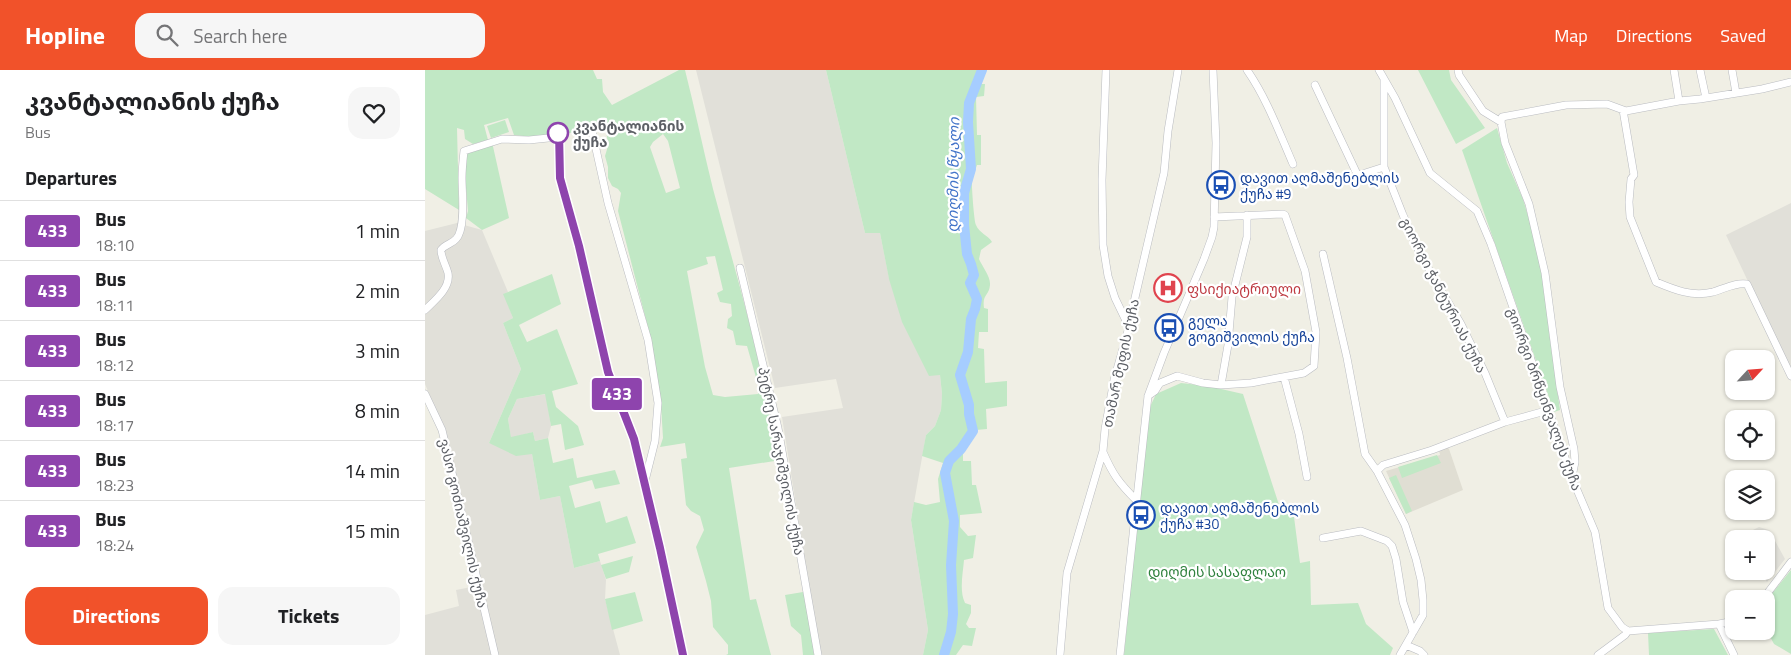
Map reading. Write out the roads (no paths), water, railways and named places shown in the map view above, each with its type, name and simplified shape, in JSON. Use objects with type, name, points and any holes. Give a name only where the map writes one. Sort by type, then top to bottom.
[{"type":"street","points":[[1106,70],[1102,180],[1103,245],[1115,298],[1129,327]]},
{"type":"street","name":"თამარ მეფის ქუჩა","points":[[1060,655],[1067,573],[1103,452],[1114,380],[1129,327],[1164,173],[1168,131],[1178,70]]},
{"type":"street","points":[[1120,655],[1148,396],[1163,353],[1212,237],[1216,143],[1213,70]]},
{"type":"street","points":[[1247,70],[1262,94],[1293,164]]},
{"type":"street","name":"გიორგი ბრწყინვალეს ქუჩა","points":[[1379,70],[1385,78],[1430,173],[1477,211],[1491,244],[1572,478],[1595,532],[1608,608],[1622,627],[1628,631]]},
{"type":"street","points":[[1457,70],[1483,111],[1501,122]]},
{"type":"street","points":[[1674,70],[1679,101]]},
{"type":"street","points":[[1700,70],[1706,98]]},
{"type":"street","points":[[1732,70],[1736,93]]},
{"type":"street","name":"გიორგი ჭანტურიას ქუჩა","points":[[1385,78],[1384,167],[1421,256],[1461,324],[1485,373],[1505,422]]},
{"type":"street","points":[[1572,478],[1575,462],[1574,449],[1560,387],[1545,273],[1529,204],[1505,143],[1501,122],[1502,117],[1566,105],[1607,104],[1623,110],[1763,89],[1791,82]]},
{"type":"street","points":[[1315,85],[1357,174],[1361,175],[1384,167]]},
{"type":"street","points":[[1623,110],[1633,175],[1631,179],[1630,217],[1656,282],[1685,294],[1699,294],[1738,284],[1747,284],[1791,376]]},
{"type":"street","points":[[592,131],[608,203],[648,340],[658,403],[655,441],[644,484]]},
{"type":"street","points":[[425,310],[448,283],[448,275],[441,250],[444,246],[456,240],[459,235],[463,209],[462,177],[464,151],[502,139],[529,140],[558,134],[560,178],[579,246],[608,372],[634,439],[683,655]]},
{"type":"street","points":[[1148,396],[1155,391],[1160,383],[1177,376],[1203,383],[1251,383],[1304,374],[1314,366],[1315,332],[1305,271],[1284,214],[1214,217]]},
{"type":"street","points":[[1221,384],[1228,345],[1232,297],[1247,237],[1247,215]]},
{"type":"street","points":[[1323,254],[1353,386],[1365,454],[1377,471],[1405,525],[1416,559],[1423,600],[1423,616],[1400,655]]},
{"type":"street","name":"პეტრე სარაჯიშვილის ქუჩა","points":[[740,268],[778,428],[818,655]]},
{"type":"street","points":[[1284,378],[1299,434],[1307,477]]},
{"type":"street","name":"ვასო გოძიაშვილის ქუჩა","points":[[425,394],[441,430],[495,655]]},
{"type":"street","points":[[1377,471],[1383,465],[1431,450],[1505,422],[1549,410]]},
{"type":"street","points":[[1103,452],[1118,483],[1137,501]]},
{"type":"street","points":[[1323,538],[1361,531],[1387,541],[1392,546],[1403,602],[1413,632]]},
{"type":"street","points":[[1770,590],[1791,562]]},
{"type":"street","points":[[1598,655],[1628,631],[1725,622]]},
{"type":"street","points":[[1719,624],[1734,655]]},
{"type":"street","points":[[1406,645],[1420,651],[1423,655]]},
{"type":"waterway","name":"დიღმის წყალი","points":[[944,655],[951,632],[953,614],[951,565],[954,521],[945,473],[949,461],[961,449],[973,431],[969,405],[960,375],[968,352],[971,319],[977,299],[970,283],[974,275],[967,254],[964,225],[964,193],[971,169],[968,122],[969,103],[982,70]]},
{"type":"place","name":"კვანტალიანის ქუჩა","points":[[558,133]]},
{"type":"place","name":"დავით აღმაშენებლის ქუჩა #9","points":[[1221,185]]},
{"type":"place","name":"ფსიქიატრიული","points":[[1168,288]]},
{"type":"place","name":"გელა გოგიშვილის ქუჩა","points":[[1169,328]]},
{"type":"place","name":"დავით აღმაშენებლის ქუჩა #30","points":[[1141,515]]},
{"type":"park label","name":"დიღმის სასაფლაო","points":[[1217,571]]}]
